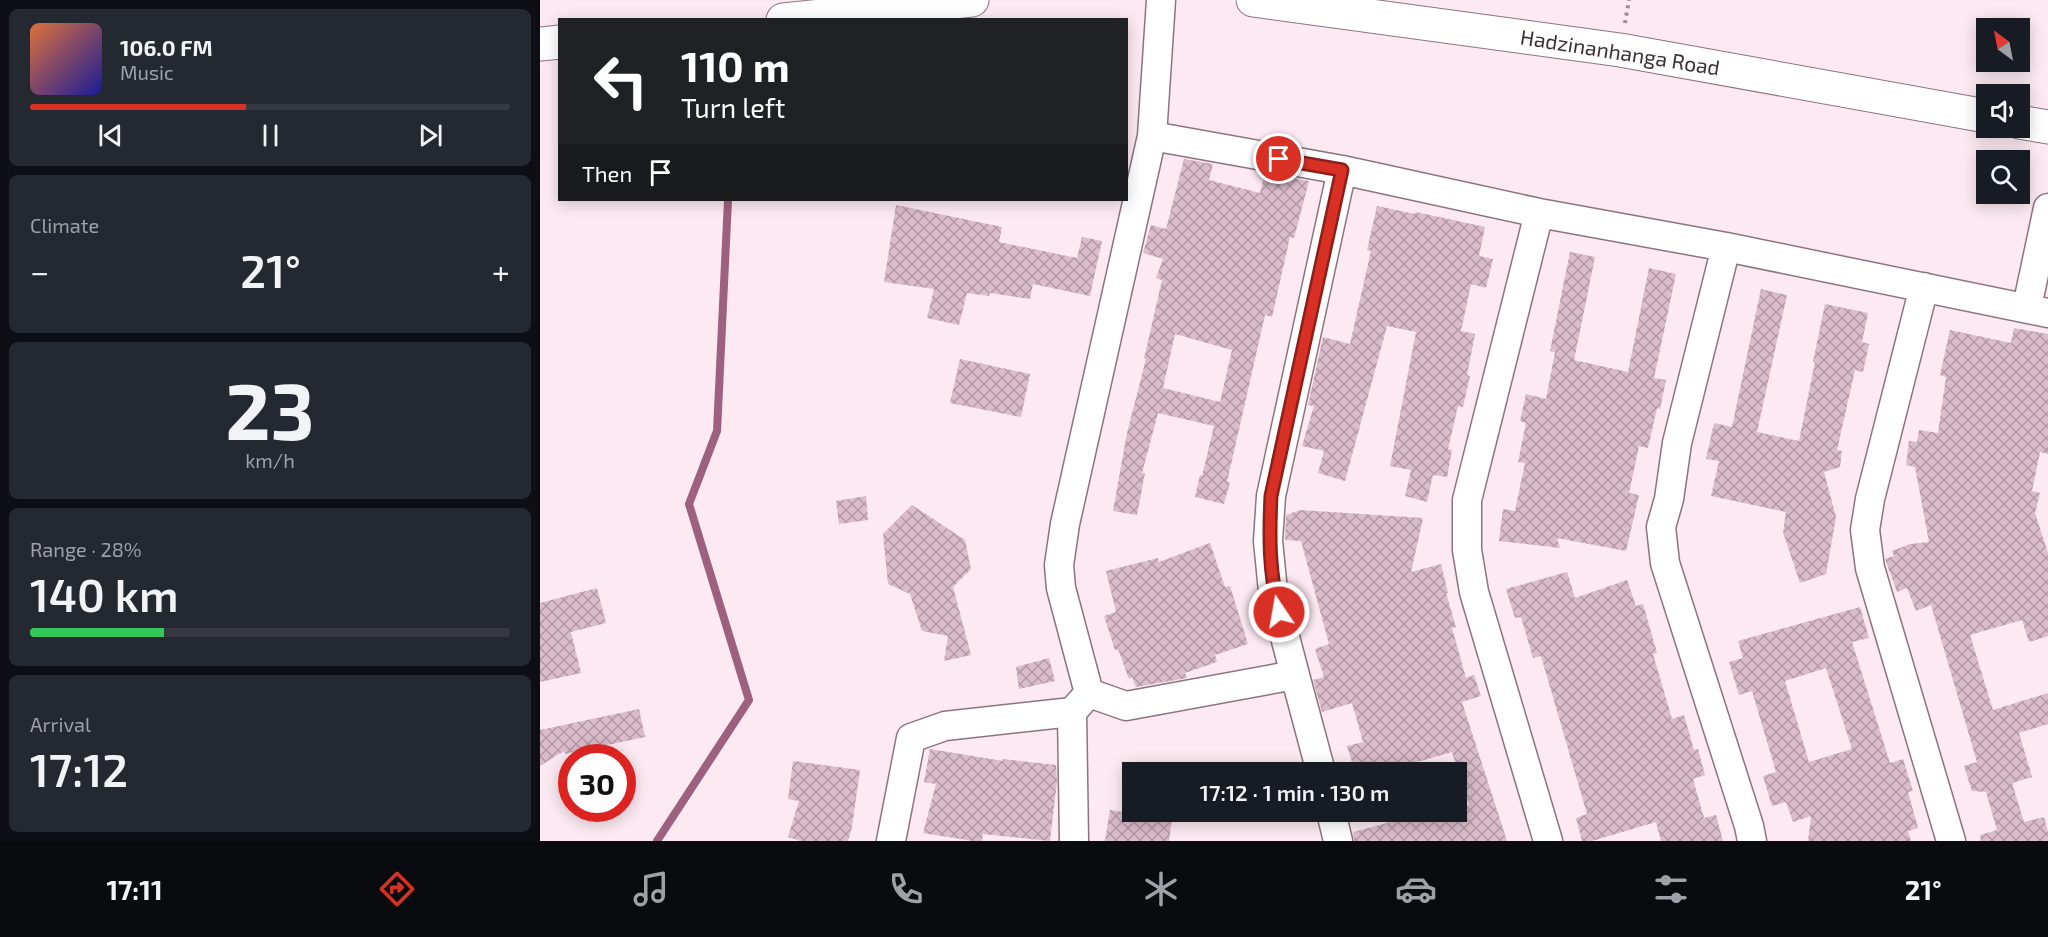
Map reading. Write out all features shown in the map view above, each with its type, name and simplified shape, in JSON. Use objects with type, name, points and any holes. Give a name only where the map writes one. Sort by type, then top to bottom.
[{"type":"street","points":[[802,18],[972,0]]},
{"type":"street","points":[[1074,841],[1080,702],[1059,565],[1065,524],[1152,136],[1161,0]]},
{"type":"street","name":"Hadzinanhanga Road","points":[[1253,0],[1620,50],[1976,114]]},
{"type":"street","points":[[540,45],[558,42]]},
{"type":"street","points":[[2030,124],[2048,128]]},
{"type":"street","points":[[1152,136],[1342,170],[1539,213],[1726,247],[2037,310],[2048,208]]},
{"type":"street","points":[[1318,762],[1274,591],[1268,541],[1271,496],[1342,170]]},
{"type":"street","points":[[1539,213],[1467,500],[1467,550],[1474,592],[1548,841]]},
{"type":"street","points":[[1726,247],[1677,443],[1669,499],[1661,527],[1665,563],[1746,815],[1752,841]]},
{"type":"street","points":[[1924,287],[1870,499],[1865,530],[1870,568],[1951,841]]},
{"type":"street","points":[[891,841],[911,738],[945,726],[1080,702],[1126,706],[1295,675]]},
{"type":"street","points":[[1333,822],[1338,841]]},
{"type":"building","points":[[1184,159],[1213,164],[1209,180],[1260,193],[1265,173],[1309,181],[1294,238],[1290,237],[1272,317],[1265,315],[1224,504],[1195,497],[1214,426],[1158,413],[1142,473],[1145,473],[1137,515],[1113,511],[1127,433],[1146,359],[1144,359],[1162,280],[1156,278],[1163,259],[1143,253],[1151,225],[1166,229]],"holes":[[[1175,334],[1232,350],[1220,402],[1163,388]]]},
{"type":"building","points":[[896,205],[1002,227],[999,242],[1077,258],[1082,237],[1102,241],[1090,296],[1033,284],[1030,299],[990,293],[989,296],[967,293],[959,325],[927,318],[934,289],[884,282]]},
{"type":"building","points":[[1377,206],[1485,227],[1479,256],[1493,259],[1486,288],[1471,284],[1461,331],[1475,334],[1467,375],[1470,376],[1463,407],[1458,406],[1448,449],[1452,450],[1447,477],[1433,475],[1427,502],[1405,496],[1411,470],[1390,466],[1416,332],[1387,326],[1345,481],[1318,473],[1324,451],[1302,446],[1314,406],[1308,405],[1323,337],[1350,344],[1371,251],[1367,250]]},
{"type":"building","points":[[1570,252],[1595,257],[1574,360],[1628,372],[1649,268],[1676,274],[1654,378],[1666,380],[1648,448],[1639,446],[1629,493],[1639,495],[1626,551],[1557,538],[1560,548],[1499,541],[1503,509],[1515,511],[1525,463],[1518,462],[1526,423],[1520,421],[1526,394],[1546,399],[1555,352],[1550,351]]},
{"type":"building","points":[[1761,289],[1787,295],[1757,432],[1799,441],[1825,304],[1868,313],[1862,342],[1869,344],[1863,372],[1855,370],[1837,450],[1842,451],[1840,467],[1824,472],[1836,517],[1826,574],[1800,583],[1783,532],[1786,512],[1711,496],[1719,461],[1706,459],[1714,423],[1732,427]]},
{"type":"building","points":[[2014,328],[2048,334],[2048,454],[2040,452],[2032,491],[2040,493],[2035,513],[2048,553],[2048,636],[2029,642],[2022,620],[1970,635],[1993,710],[2048,693],[2048,724],[2019,733],[2032,777],[2012,783],[2024,822],[2044,817],[2048,841],[1981,841],[1980,835],[1997,830],[1986,792],[1972,791],[1964,766],[1977,762],[1931,605],[1916,611],[1907,588],[1897,592],[1885,559],[1894,556],[1892,551],[1910,544],[1929,542],[1915,467],[1906,465],[1909,441],[1917,442],[1919,430],[1938,433],[1946,377],[1940,375],[1950,330],[2011,343]]},
{"type":"building","points":[[960,359],[1030,374],[1021,417],[950,403]]},
{"type":"building","points":[[866,496],[868,520],[839,524],[836,501]]},
{"type":"building","points":[[912,505],[965,540],[971,569],[953,587],[971,655],[944,661],[948,636],[922,631],[910,594],[888,584],[883,534]]},
{"type":"building","points":[[1300,510],[1423,518],[1411,572],[1441,564],[1448,593],[1446,593],[1456,627],[1452,628],[1466,678],[1474,675],[1481,696],[1462,702],[1507,841],[1354,841],[1353,832],[1387,822],[1467,822],[1467,806],[1469,805],[1467,762],[1455,762],[1452,752],[1418,762],[1352,762],[1347,746],[1363,742],[1352,703],[1322,712],[1313,680],[1324,677],[1315,649],[1329,644],[1301,541],[1285,540],[1286,515]]},
{"type":"building","points":[[1210,543],[1225,587],[1230,586],[1248,644],[1215,655],[1217,662],[1185,673],[1187,678],[1136,687],[1132,677],[1129,679],[1118,649],[1115,650],[1104,616],[1116,612],[1106,571],[1158,558],[1159,562]]},
{"type":"building","points":[[1567,572],[1575,598],[1627,580],[1636,606],[1643,604],[1657,653],[1653,654],[1672,719],[1684,715],[1694,750],[1698,749],[1705,775],[1693,779],[1704,818],[1716,815],[1723,841],[1661,841],[1656,822],[1592,841],[1582,841],[1576,818],[1587,814],[1541,656],[1533,658],[1521,617],[1515,618],[1506,589]]},
{"type":"building","points":[[597,588],[606,623],[571,632],[581,673],[540,682],[540,603]]},
{"type":"building","points":[[1860,607],[1869,638],[1852,642],[1890,763],[1903,759],[1913,791],[1908,792],[1918,828],[1908,831],[1911,841],[1808,841],[1811,816],[1793,822],[1786,802],[1772,806],[1763,776],[1776,772],[1752,691],[1739,695],[1729,662],[1743,658],[1738,641]],"holes":[[[1826,668],[1852,749],[1809,762],[1785,681]]]},
{"type":"building","points":[[1049,658],[1055,681],[1019,689],[1016,667]]},
{"type":"building","points":[[639,709],[645,737],[612,744],[558,744],[558,755],[540,766],[540,730]]},
{"type":"building","points":[[930,749],[1003,761],[1003,759],[1056,765],[1057,781],[1050,841],[983,834],[982,841],[973,841],[923,833],[936,784],[924,782]]},
{"type":"building","points":[[793,761],[860,770],[848,841],[800,841],[788,837],[799,801],[788,799]]},
{"type":"building","points":[[1110,810],[1122,812],[1122,822],[1172,822],[1169,841],[1105,841]]},
{"type":"waterway","points":[[657,841],[749,700],[689,504],[717,431],[728,201]]},
{"type":"route","points":[[1279,159],[1342,170],[1271,496],[1268,541],[1279,612]]}]
